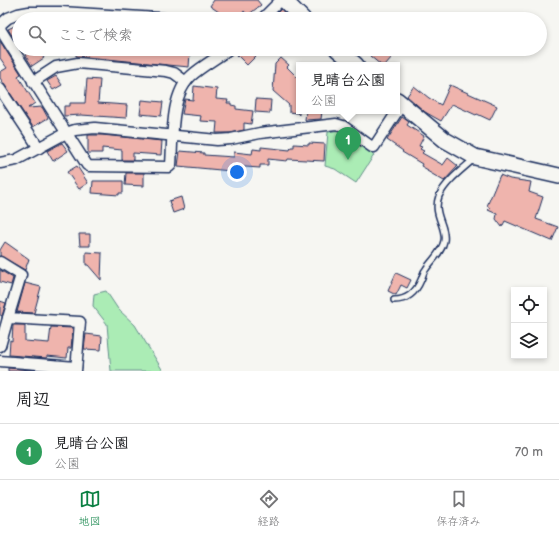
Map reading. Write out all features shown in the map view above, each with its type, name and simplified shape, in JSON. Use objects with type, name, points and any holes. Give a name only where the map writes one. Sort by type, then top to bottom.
[{"type":"street","points":[[270,12],[283,0],[296,12]]},
{"type":"street","points":[[12,16],[1,24],[0,29],[12,48]]},
{"type":"street","points":[[17,56],[66,133],[89,166],[171,165],[175,106],[178,96],[191,76],[219,56]]},
{"type":"street","points":[[34,82],[56,67],[78,64],[166,71],[174,73],[186,82]]},
{"type":"street","points":[[0,89],[39,148]]},
{"type":"street","points":[[400,102],[446,140],[475,158],[559,176]]},
{"type":"street","points":[[0,163],[16,160],[66,133],[75,130],[95,128],[217,140],[231,139],[260,133],[336,124],[343,126],[374,147],[393,114]]},
{"type":"street","points":[[0,262],[21,275],[0,346]]},
{"type":"street","points":[[0,361],[76,369],[80,322],[8,318]]},
{"type":"lane","points":[[394,300],[402,300],[417,290],[424,270],[435,258],[441,248],[444,240],[444,231],[437,214],[439,196],[455,176],[475,158]]},
{"type":"green space","points":[[340,130],[374,155],[356,183],[335,169],[325,166],[328,132]]},
{"type":"green space","points":[[106,291],[118,309],[135,325],[163,371],[111,371],[107,324],[93,306],[94,294]]},
{"type":"building","points":[[214,0],[257,0],[261,5],[252,12],[219,12],[210,6]]},
{"type":"building","points":[[12,27],[12,36],[8,29]]},
{"type":"building","points":[[0,41],[21,74],[18,76],[35,103],[28,108],[42,107],[48,118],[33,127],[0,78],[0,72],[7,68],[0,58]]},
{"type":"building","points":[[26,56],[43,56],[44,58],[32,66]]},
{"type":"building","points":[[76,56],[190,56],[189,67]]},
{"type":"building","points":[[238,56],[256,56],[247,65]]},
{"type":"building","points":[[370,56],[393,56],[388,62],[377,62]]},
{"type":"building","points":[[281,58],[289,65],[287,67],[296,76],[296,113],[289,112],[289,105],[273,91],[275,64]]},
{"type":"building","points":[[56,76],[62,85],[53,90],[47,81]]},
{"type":"building","points":[[87,79],[100,80],[98,103],[127,105],[126,118],[81,115],[64,116],[64,106],[70,106],[70,103],[85,103]]},
{"type":"building","points":[[450,85],[497,106],[490,120],[452,104],[441,121],[425,112],[407,96],[414,86],[441,105]]},
{"type":"building","points":[[194,86],[217,89],[216,99],[228,100],[227,103],[231,103],[231,105],[236,106],[236,109],[253,111],[251,124],[244,123],[244,130],[230,133],[216,133],[217,122],[200,121],[201,116],[182,114],[185,99],[193,100]]},
{"type":"building","points":[[256,99],[271,100],[270,113],[255,112]]},
{"type":"building","points":[[142,100],[163,102],[161,116],[140,114]]},
{"type":"building","points":[[306,114],[322,114],[321,119],[305,120]]},
{"type":"building","points":[[402,117],[409,122],[407,125],[424,136],[419,146],[422,147],[420,149],[424,151],[422,153],[443,165],[448,158],[458,166],[444,181],[427,171],[428,170],[421,166],[422,164],[402,152],[403,151],[387,140]]},
{"type":"building","points":[[88,135],[162,141],[161,155],[133,153],[133,160],[122,160],[122,150],[102,148],[102,153],[88,153]]},
{"type":"building","points":[[62,143],[68,151],[53,161],[47,151]]},
{"type":"building","points":[[309,143],[325,144],[324,161],[288,159],[287,161],[268,159],[268,165],[260,165],[260,168],[231,166],[231,171],[178,166],[180,151],[204,153],[204,155],[234,157],[234,152],[252,154],[253,149],[261,150],[261,147],[290,150],[291,147],[294,147],[294,144],[309,145]]},
{"type":"building","points":[[77,166],[88,183],[79,189],[67,172]]},
{"type":"building","points":[[126,173],[144,173],[144,186],[125,185]]},
{"type":"building","points":[[500,175],[510,179],[531,182],[529,192],[543,197],[536,219],[558,227],[552,241],[505,221],[502,227],[496,219],[497,214],[488,210],[490,208],[487,206]]},
{"type":"building","points":[[93,181],[123,181],[123,193],[119,193],[119,195],[92,193]]},
{"type":"building","points":[[181,197],[184,209],[173,213],[169,201]]},
{"type":"building","points":[[79,234],[90,234],[90,246],[80,246]]},
{"type":"building","points":[[5,242],[29,259],[25,270],[0,256],[0,250]]},
{"type":"building","points":[[86,252],[102,253],[101,280],[88,265],[86,265]]},
{"type":"building","points":[[0,270],[13,278],[11,285],[0,282]]},
{"type":"building","points":[[396,273],[411,280],[407,288],[401,285],[396,295],[388,291]]},
{"type":"building","points":[[25,283],[41,287],[34,313],[17,312]]},
{"type":"building","points":[[0,301],[6,303],[2,316],[0,315]]},
{"type":"building","points":[[13,325],[25,325],[25,341],[49,343],[51,327],[73,328],[71,348],[68,348],[67,358],[9,355]]},
{"type":"building","points":[[86,334],[102,336],[101,350],[84,349]]},
{"type":"building","points":[[8,368],[44,371],[8,371]]},
{"type":"place","name":"見晴台公園","points":[[348,160]]}]
